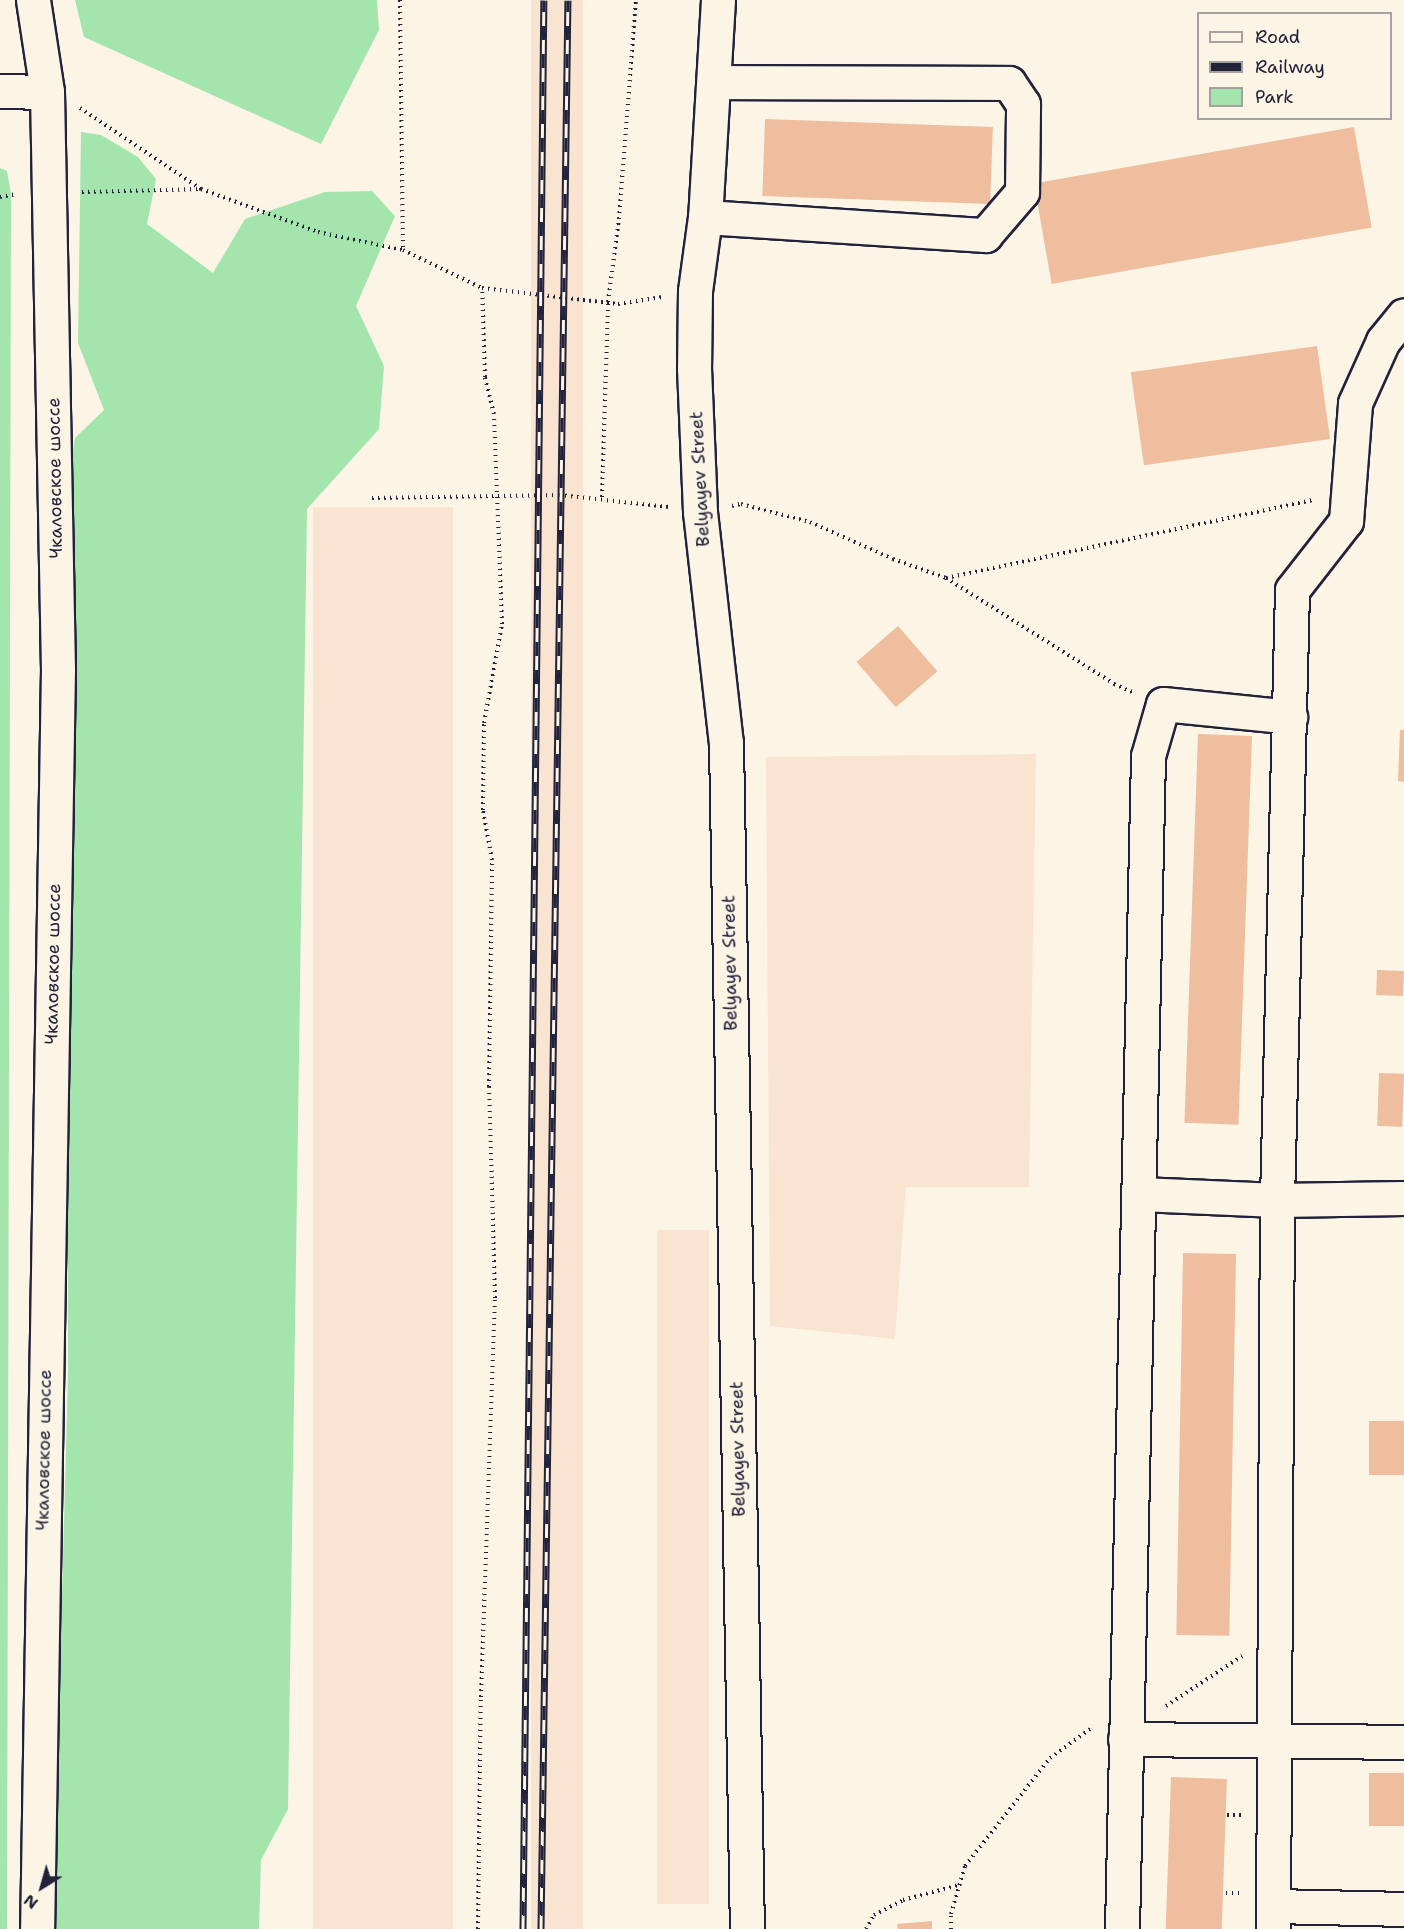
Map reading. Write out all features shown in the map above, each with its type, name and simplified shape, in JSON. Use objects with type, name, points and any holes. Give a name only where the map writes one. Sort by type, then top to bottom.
[{"type":"street","name":"Чкаловское шоссе","points":[[33,0],[47,92],[58,669],[37,1929]]},
{"type":"street","name":"Belyayev Street","points":[[718,0],[705,217],[695,291],[700,512],[726,743],[747,1929]]},
{"type":"street","points":[[705,217],[985,235],[1022,192],[1023,104],[1009,83],[714,82]]},
{"type":"street","points":[[0,91],[47,92]]},
{"type":"street","points":[[1404,315],[1383,341],[1355,403],[1346,521],[1292,590],[1277,1200],[1273,1917],[1404,1909]]},
{"type":"street","points":[[1122,1929],[1148,756],[1163,704],[1290,717]]},
{"type":"street","points":[[1140,1194],[1277,1200],[1404,1198]]},
{"type":"street","points":[[1125,1729],[1274,1743],[1404,1742]]},
{"type":"path","points":[[400,0],[403,250]]},
{"type":"path","points":[[602,497],[608,302],[620,219],[636,0]]},
{"type":"path","points":[[47,92],[64,99],[201,189],[318,232],[403,250],[482,288],[618,304],[695,291]]},
{"type":"path","points":[[72,192],[201,189]]},
{"type":"path","points":[[0,197],[26,193]]},
{"type":"path","points":[[478,1929],[481,1697],[495,1298],[489,1087],[492,860],[483,810],[484,723],[502,624],[494,414],[484,366],[482,288]]},
{"type":"path","points":[[946,578],[1311,502],[1351,460]]},
{"type":"path","points":[[372,498],[602,497],[700,512],[741,504],[810,522],[893,559],[946,578],[1114,684],[1163,704]]},
{"type":"path","points":[[951,1929],[951,1914],[965,1866],[1050,1758],[1104,1719],[1125,1729],[1150,1720],[1186,1690],[1252,1649],[1275,1641]]},
{"type":"path","points":[[866,1929],[874,1915],[894,1905],[959,1885]]},
{"type":"shaded area","points":[[531,0],[583,0],[583,1929],[531,1929]]},
{"type":"shaded area","points":[[313,507],[453,507],[453,1929],[313,1929]]},
{"type":"shaded area","points":[[1036,754],[1029,1187],[906,1187],[895,1339],[770,1326],[766,757]]},
{"type":"shaded area","points":[[657,1230],[709,1230],[709,1904],[657,1904]]},
{"type":"green space","points":[[75,0],[377,0],[379,30],[321,144],[84,37]]},
{"type":"green space","points":[[81,132],[101,135],[138,157],[156,179],[147,224],[213,273],[245,219],[325,192],[372,191],[395,216],[356,306],[384,366],[379,429],[307,509],[288,1809],[261,1860],[259,1929],[53,1929],[68,1375],[68,482],[75,438],[104,410],[78,343]]},
{"type":"green space","points":[[0,168],[7,171],[11,194],[7,1929],[0,1929]]},
{"type":"building","points":[[765,119],[993,127],[990,204],[762,196]]},
{"type":"building","points":[[1354,127],[1372,227],[1052,284],[1034,183]]},
{"type":"building","points":[[1317,346],[1330,439],[1144,465],[1131,372]]},
{"type":"building","points":[[898,626],[937,671],[896,707],[856,662]]},
{"type":"building","points":[[1400,730],[1404,730],[1404,782],[1398,781]]},
{"type":"building","points":[[1198,734],[1252,736],[1238,1125],[1184,1123]]},
{"type":"building","points":[[1377,970],[1404,971],[1403,996],[1376,995]]},
{"type":"building","points":[[1379,1073],[1404,1074],[1402,1127],[1377,1126]]},
{"type":"building","points":[[1183,1253],[1236,1254],[1229,1636],[1176,1635]]},
{"type":"building","points":[[1369,1421],[1404,1421],[1404,1475],[1369,1475]]},
{"type":"building","points":[[1369,1773],[1404,1773],[1404,1826],[1369,1826]]},
{"type":"building","points":[[1171,1777],[1227,1779],[1222,1929],[1166,1929]]},
{"type":"building","points":[[932,1921],[932,1929],[898,1929],[897,1924]]},
{"type":"railway","points":[[523,1929],[544,0]]},
{"type":"railway","points":[[541,1929],[568,0]]}]
